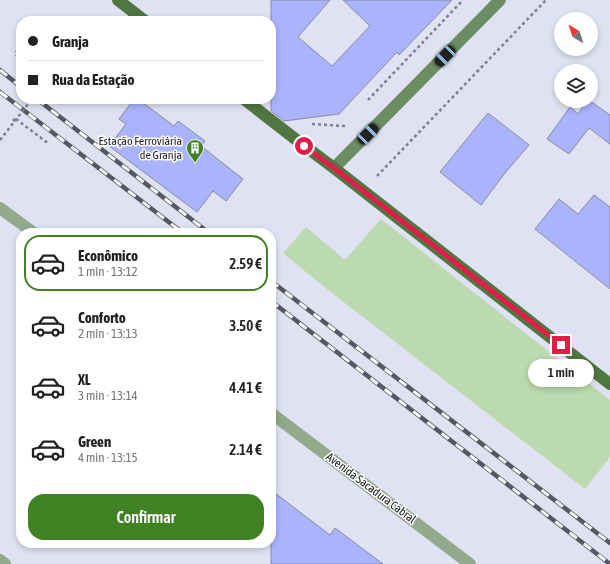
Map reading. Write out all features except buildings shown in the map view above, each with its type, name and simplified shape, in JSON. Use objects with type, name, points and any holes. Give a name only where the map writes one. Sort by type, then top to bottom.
[{"type":"main road","points":[[118,0],[139,16]]},
{"type":"main road","points":[[334,168],[500,0]]},
{"type":"main road","points":[[250,104],[363,190],[610,384]]},
{"type":"street","points":[[0,208],[27,228]]},
{"type":"street","name":"Avenida Sacadura Cabral","points":[[276,417],[468,563]]},
{"type":"street","points":[[0,560],[5,564]]},
{"type":"path","points":[[365,103],[463,0]]},
{"type":"path","points":[[363,190],[546,0]]},
{"type":"path","points":[[0,140],[28,104]]},
{"type":"path","points":[[15,120],[49,144]]},
{"type":"path","points":[[294,138],[306,124],[344,126],[349,120]]},
{"type":"green space","points":[[381,219],[610,400],[610,457],[585,489],[323,286],[283,253],[306,227],[345,260]]},
{"type":"railway","points":[[0,70],[16,83]]},
{"type":"railway","points":[[0,92],[177,228]]},
{"type":"railway","points":[[43,104],[203,228]]},
{"type":"railway","points":[[276,285],[610,543]]},
{"type":"railway","points":[[276,305],[610,564]]},
{"type":"place","name":"Estação Ferroviária de Granja","points":[[195,163]]},
{"type":"route","points":[[304,146],[561,345]]}]
